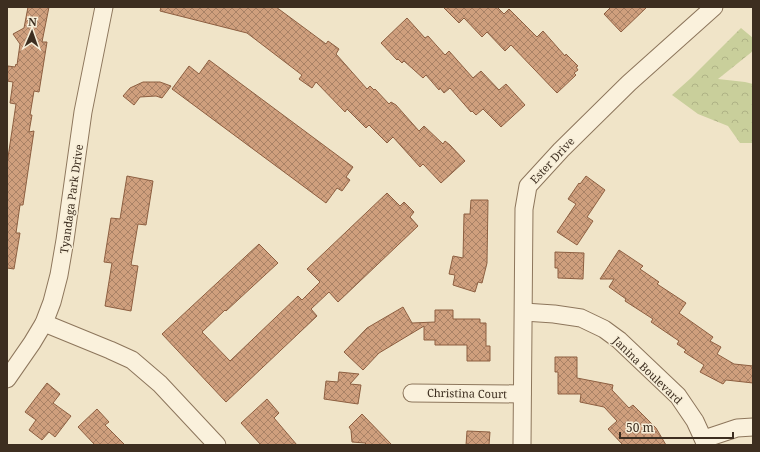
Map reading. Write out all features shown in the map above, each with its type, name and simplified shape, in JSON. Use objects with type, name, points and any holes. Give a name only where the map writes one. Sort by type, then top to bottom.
[{"type":"street","name":"Tyandaga Park Drive","points":[[7,379],[32,343],[44,322],[52,302],[66,240],[83,112],[104,7]]},
{"type":"street","name":"Ester Drive","points":[[522,445],[524,209],[528,186],[561,150],[629,83],[714,7]]},
{"type":"street","name":"Janina Boulevard","points":[[524,312],[581,318],[604,329],[619,340],[678,396],[695,421],[705,442]]},
{"type":"street","points":[[44,322],[132,360],[160,384],[217,445]]},
{"type":"street","name":"Christina Court","points":[[412,393],[522,394]]},
{"type":"street","points":[[705,442],[737,428],[753,427]]},
{"type":"green space","points":[[741,28],[753,38],[753,51],[718,79],[753,84],[753,143],[740,143],[728,126],[698,114],[672,95]]},
{"type":"building","points":[[28,7],[49,7],[42,42],[47,42],[39,92],[34,91],[30,115],[32,115],[29,132],[34,131],[23,205],[20,205],[16,233],[20,233],[14,269],[7,268],[7,164],[16,104],[10,103],[13,82],[7,81],[7,72],[8,66],[15,67],[16,64],[17,65],[20,44],[13,34],[24,28]]},
{"type":"building","points":[[161,7],[276,7],[326,44],[328,41],[339,49],[336,54],[367,89],[370,86],[374,90],[375,89],[389,104],[391,102],[396,105],[419,131],[424,126],[443,144],[445,141],[450,145],[465,161],[441,183],[423,164],[420,167],[393,137],[387,143],[369,125],[366,128],[347,109],[345,112],[316,82],[312,88],[299,79],[302,75],[247,33],[160,11]]},
{"type":"building","points":[[443,7],[497,7],[504,14],[509,9],[537,37],[543,31],[565,56],[566,54],[578,66],[576,67],[578,70],[574,73],[576,75],[557,93],[511,45],[505,51],[487,32],[482,37],[464,18],[459,23]]},
{"type":"building","points":[[611,7],[647,7],[621,32],[604,14]]},
{"type":"building","points":[[407,18],[425,38],[428,36],[445,55],[449,51],[473,78],[481,71],[499,90],[506,84],[525,105],[501,127],[483,109],[476,115],[472,111],[471,112],[450,88],[444,93],[440,88],[439,90],[426,75],[423,78],[404,61],[402,63],[398,59],[397,60],[381,43]]},
{"type":"building","points":[[209,60],[353,167],[346,177],[350,180],[342,191],[337,188],[326,203],[172,89],[189,66],[199,74]]},
{"type":"building","points":[[143,82],[160,82],[171,86],[162,98],[156,96],[140,97],[134,105],[123,96],[130,88]]},
{"type":"building","points":[[127,176],[153,181],[146,225],[138,224],[131,265],[138,266],[131,311],[105,306],[112,263],[104,262],[111,218],[120,219]]},
{"type":"building","points":[[586,176],[605,190],[587,217],[593,221],[577,245],[557,232],[576,204],[568,199]]},
{"type":"building","points":[[387,193],[400,206],[404,202],[414,212],[410,217],[418,226],[338,302],[329,292],[311,309],[317,316],[226,402],[162,334],[259,244],[278,263],[202,332],[230,361],[298,296],[302,300],[320,282],[307,269]]},
{"type":"building","points":[[471,200],[488,200],[487,263],[482,283],[478,282],[475,292],[453,285],[455,275],[449,274],[453,256],[463,258],[464,214],[470,214]]},
{"type":"building","points":[[619,250],[643,266],[640,269],[659,282],[657,284],[686,303],[679,313],[713,337],[710,341],[721,347],[717,354],[734,364],[753,366],[753,383],[726,380],[723,384],[700,372],[704,365],[684,352],[686,350],[677,344],[679,341],[651,322],[653,319],[625,301],[626,299],[609,287],[614,279],[600,279]]},
{"type":"building","points":[[555,252],[584,253],[583,279],[558,278],[558,268],[555,268]]},
{"type":"building","points":[[403,307],[412,323],[435,322],[435,310],[453,310],[453,319],[480,319],[480,323],[486,323],[486,346],[490,346],[490,361],[467,361],[467,345],[435,345],[435,340],[424,340],[424,326],[379,353],[363,370],[344,352],[367,328]]},
{"type":"building","points":[[555,357],[577,357],[577,378],[613,385],[612,390],[629,408],[633,405],[656,428],[666,445],[623,445],[608,429],[617,421],[604,407],[580,402],[581,394],[558,394],[558,372],[555,372]]},
{"type":"building","points":[[339,372],[359,374],[350,384],[361,385],[358,404],[324,399],[326,381],[338,382]]},
{"type":"building","points":[[47,383],[60,394],[53,403],[71,416],[55,437],[49,432],[42,440],[29,430],[36,420],[25,412]]},
{"type":"building","points":[[267,399],[279,413],[274,418],[297,445],[261,445],[241,423]]},
{"type":"building","points":[[97,409],[109,422],[105,425],[125,445],[95,445],[78,427]]},
{"type":"building","points":[[362,414],[392,445],[367,445],[365,443],[352,442],[351,430],[349,427]]},
{"type":"building","points":[[467,431],[490,432],[489,445],[466,445]]}]
